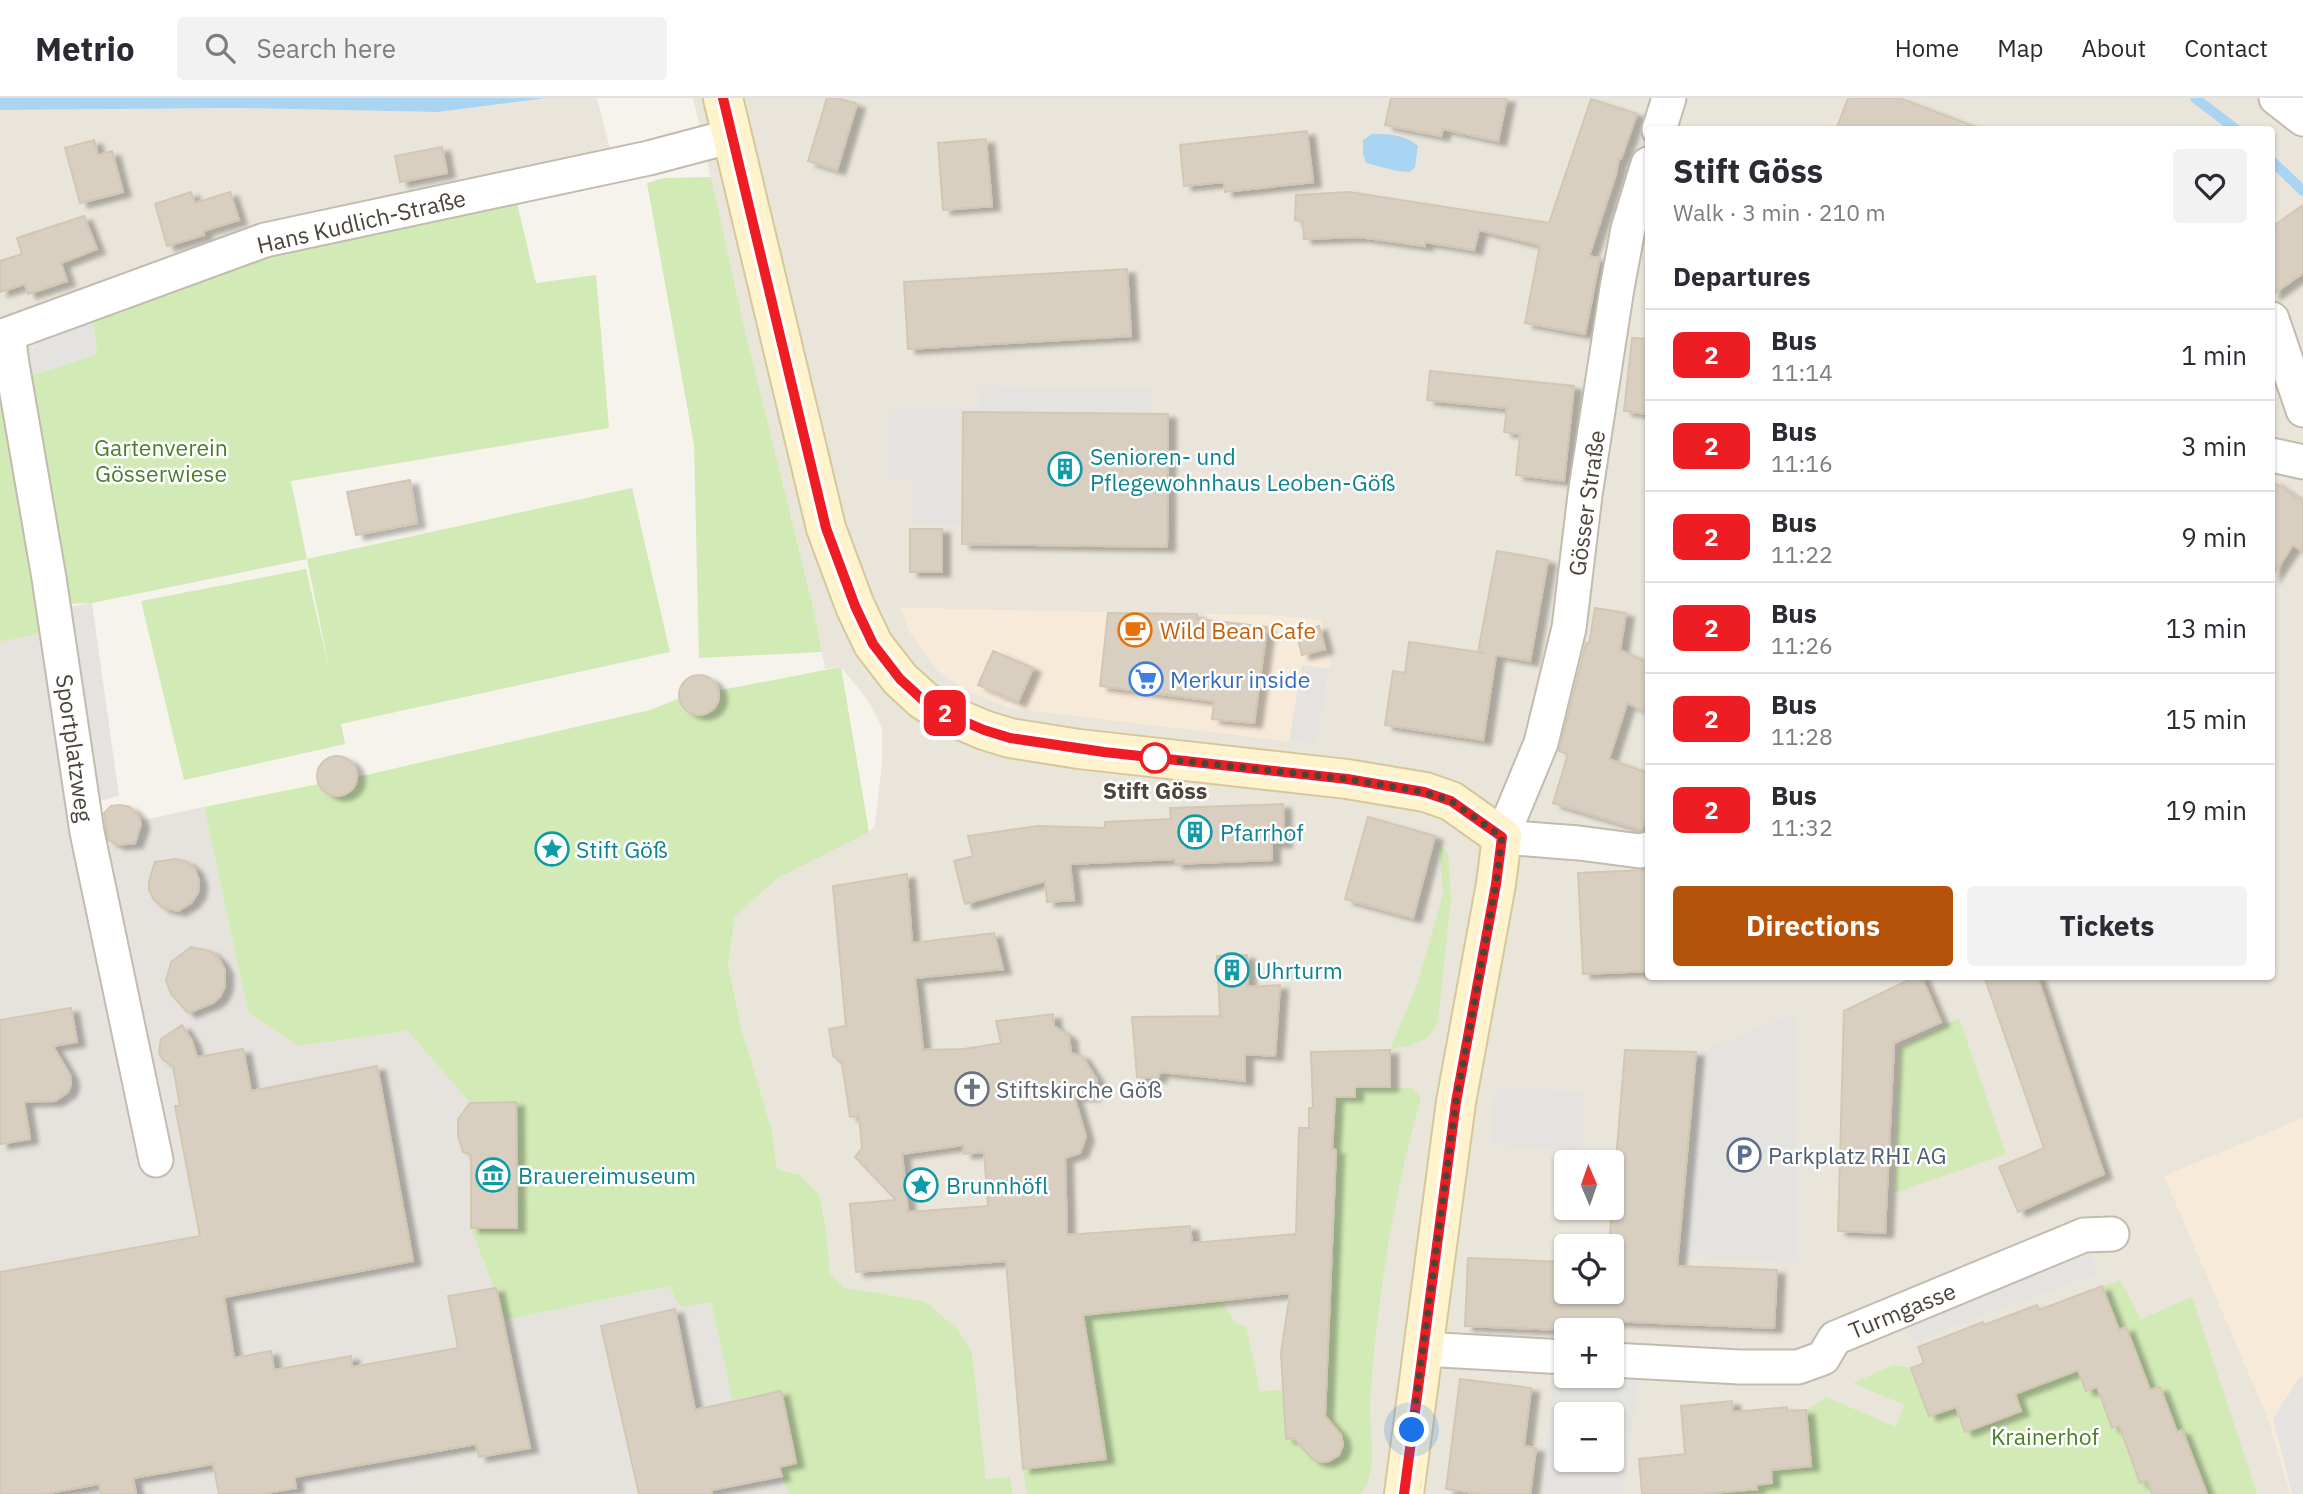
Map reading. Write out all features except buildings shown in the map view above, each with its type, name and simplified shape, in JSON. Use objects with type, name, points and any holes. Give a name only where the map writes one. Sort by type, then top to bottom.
[{"type":"main road","points":[[723,98],[826,528],[845,581],[869,635],[900,679],[923,700],[942,712],[1010,738],[1117,754],[1347,779],[1424,792],[1451,801],[1502,837],[1496,884],[1457,1093],[1404,1494]]},
{"type":"street","points":[[1660,126],[1670,98]]},
{"type":"street","points":[[2276,98],[2303,119]]},
{"type":"street","name":"Hans Kudlich-Straße","points":[[4,335],[265,240],[649,158],[732,136]]},
{"type":"street","name":"Gösser Straße","points":[[1502,837],[1541,743],[1569,628],[1585,495],[1617,289],[1628,229],[1645,174]]},
{"type":"street","points":[[2275,328],[2303,410]]},
{"type":"street","name":"Sportplatzweg","points":[[4,335],[12,364],[52,597],[87,832],[156,1160]]},
{"type":"street","points":[[2275,456],[2303,462]]},
{"type":"street","points":[[1502,837],[1645,850]]},
{"type":"street","name":"Turmgasse","points":[[1624,1361],[1740,1367],[1798,1367],[1823,1358],[1835,1338],[2084,1235],[2112,1234]]},
{"type":"street","points":[[1422,1349],[1554,1356]]},
{"type":"shaded area","points":[[547,98],[597,98],[619,183],[244,256],[39,338],[29,354],[0,360],[0,110],[236,108],[438,112]]},
{"type":"shaded area","points":[[693,98],[2303,98],[2303,1494],[1013,1494],[1010,1477],[986,1479],[972,1352],[926,1302],[844,1288],[830,1273],[826,1229],[819,1194],[800,1175],[777,1169],[772,1130],[741,1027],[728,965],[735,916],[778,878],[869,832],[875,825],[882,763],[882,728],[867,699],[841,667],[825,669],[813,606],[746,335]],"holes":[[[902,608],[1283,616],[1330,663],[1318,744],[1009,708],[939,672],[909,631]]]},
{"type":"shaded area","points":[[92,319],[97,354],[27,377],[29,354],[39,338]]},
{"type":"shaded area","points":[[979,386],[1152,388],[1152,414],[963,412],[962,525],[913,524],[913,479],[888,478],[889,407],[978,408]]},
{"type":"shaded area","points":[[92,603],[119,796],[84,805],[69,607]]},
{"type":"shaded area","points":[[901,608],[1283,616],[1321,620],[1330,663],[1318,745],[1009,708],[966,690],[939,672],[909,631]]},
{"type":"shaded area","points":[[44,633],[78,834],[204,807],[248,1013],[298,1046],[408,1031],[470,1103],[458,1119],[458,1136],[463,1152],[471,1155],[471,1229],[506,1320],[670,1286],[711,1302],[732,1400],[781,1391],[796,1463],[782,1476],[788,1494],[0,1494],[0,642]]},
{"type":"shaded area","points":[[1302,665],[1329,669],[1318,745],[1289,741]]},
{"type":"shaded area","name":"Parkplatz RHI AG","points":[[1795,1012],[1798,1263],[1685,1257],[1698,1053]]},
{"type":"shaded area","points":[[1495,1087],[1585,1092],[1582,1150],[1491,1145]]},
{"type":"shaded area","points":[[2303,1118],[2303,1494],[2290,1494],[2268,1419],[2164,1176]]},
{"type":"shaded area","points":[[2083,1242],[2101,1273],[1914,1341],[1900,1317]]},
{"type":"shaded area","points":[[1554,1373],[1554,1388],[1624,1388],[1624,1377],[1639,1378],[1624,1494],[1540,1494]]},
{"type":"shaded area","points":[[2303,1377],[2303,1494],[2292,1494],[2273,1419],[2299,1378]]},
{"type":"green space","points":[[711,177],[822,652],[699,658],[694,445],[647,183],[664,178]]},
{"type":"green space","name":"Gartenverein Gösserwiese","points":[[517,203],[536,283],[596,275],[609,428],[291,481],[307,559],[92,603],[63,604],[27,377],[97,354],[92,319],[244,261]]},
{"type":"green space","points":[[0,366],[44,633],[0,642]]},
{"type":"green space","points":[[632,488],[670,652],[341,724],[345,744],[184,780],[141,601],[306,569],[330,673],[307,559]]},
{"type":"green space","points":[[841,667],[869,832],[778,878],[735,916],[728,965],[741,1027],[772,1130],[777,1169],[800,1175],[819,1194],[826,1229],[830,1273],[844,1288],[926,1302],[957,1329],[972,1352],[986,1479],[1010,1477],[1013,1494],[788,1494],[779,1467],[796,1462],[781,1391],[732,1400],[711,1302],[681,1307],[669,1286],[506,1320],[471,1229],[517,1228],[516,1103],[470,1103],[408,1031],[298,1046],[248,1013],[204,807],[318,784],[323,791],[337,797],[349,792],[357,777],[650,710],[680,698]]},
{"type":"green space","points":[[1439,844],[1448,853],[1451,899],[1438,1020],[1431,1033],[1420,1042],[1390,1049],[1418,983],[1443,894]]},
{"type":"green space","points":[[1959,1018],[2006,1154],[1894,1193],[1900,1047]]},
{"type":"green space","points":[[1355,1087],[1412,1088],[1421,1098],[1401,1177],[1387,1256],[1371,1385],[1370,1475],[1361,1494],[1027,1494],[1023,1469],[1106,1459],[1083,1315],[1221,1300],[1236,1324],[1246,1326],[1260,1391],[1283,1390],[1286,1438],[1303,1438],[1308,1454],[1316,1461],[1325,1462],[1341,1449],[1343,1440],[1338,1430],[1325,1423],[1336,1150],[1332,1149],[1335,1097],[1355,1097]]},
{"type":"green space","name":"Krainerhof","points":[[2120,1280],[2141,1319],[2192,1297],[2257,1494],[1701,1494],[1738,1483],[1739,1491],[1756,1489],[1756,1485],[1772,1483],[1771,1470],[1811,1466],[1806,1410],[1826,1397],[1896,1427],[1904,1405],[1853,1383],[1893,1365],[1911,1368],[1923,1363],[1918,1347],[2037,1305],[2040,1310]]},
{"type":"water","points":[[0,98],[547,98],[438,112],[236,108],[0,110]]},
{"type":"water","points":[[1372,134],[1397,136],[1418,146],[1415,167],[1410,172],[1397,171],[1366,163],[1363,140]]},
{"type":"waterway","points":[[2195,98],[2232,126]]},
{"type":"waterway","points":[[2275,164],[2303,191]]},
{"type":"bus line","name":"2","points":[[723,98],[826,528],[840,569],[873,644],[900,679],[923,700],[942,712],[1010,738],[1159,759],[1347,779],[1424,792],[1451,801],[1502,837],[1496,884],[1460,1073],[1404,1494]]},
{"type":"place","name":"Senioren- und Pflegewohnhaus Leoben-Göß","points":[[1065,469]]},
{"type":"place","name":"Wild Bean Cafe","points":[[1135,630]]},
{"type":"place","name":"Merkur inside","points":[[1146,679]]},
{"type":"place","name":"Stift Göss","points":[[1155,758]]},
{"type":"place","name":"Pfarrhof","points":[[1195,832]]},
{"type":"place","name":"Stift Göß","points":[[552,849]]},
{"type":"place","name":"Uhrturm","points":[[1232,970]]},
{"type":"place","name":"Stiftskirche Göß","points":[[972,1089]]},
{"type":"place","name":"Parkplatz RHI AG","points":[[1744,1155]]},
{"type":"place","name":"Brauereimuseum","points":[[493,1175]]},
{"type":"place","name":"Brunnhöfl","points":[[921,1185]]},
{"type":"route","points":[[1155,758],[1277,770],[1424,792],[1451,801],[1502,837],[1496,884],[1460,1073],[1412,1430]]}]
